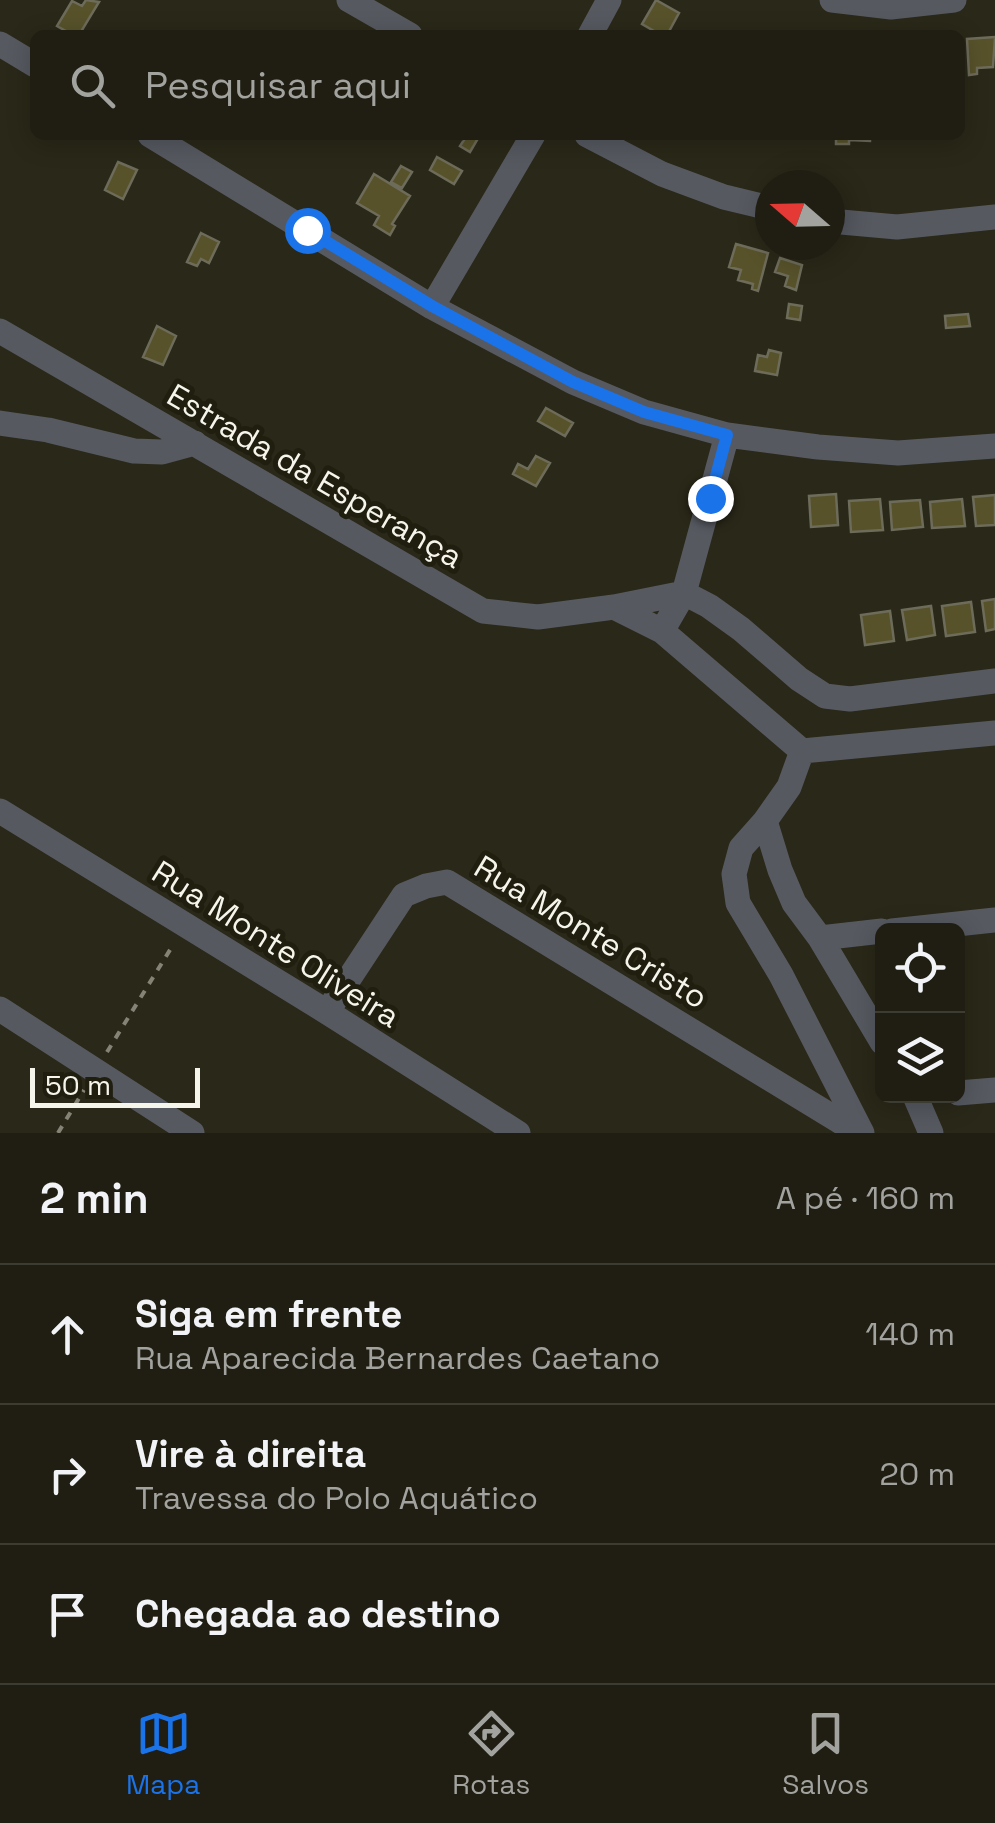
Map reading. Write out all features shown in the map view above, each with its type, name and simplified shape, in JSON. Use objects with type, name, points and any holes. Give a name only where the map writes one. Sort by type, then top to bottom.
[{"type":"street","points":[[349,0],[401,30]]},
{"type":"street","points":[[593,30],[609,0]]},
{"type":"street","points":[[832,0],[892,7],[954,0]]},
{"type":"street","points":[[0,44],[30,62]]},
{"type":"street","points":[[158,140],[432,306],[573,382],[644,412],[727,435],[818,447],[898,453],[995,446]]},
{"type":"street","points":[[432,306],[530,140]]},
{"type":"street","points":[[597,140],[662,174],[755,204]]},
{"type":"street","points":[[845,222],[898,227],[995,217]]},
{"type":"street","name":"Estrada da Esperança","points":[[0,331],[483,611],[538,616],[684,593]]},
{"type":"street","points":[[0,423],[134,451],[162,452],[195,442]]},
{"type":"street","points":[[662,631],[684,593],[727,435]]},
{"type":"street","points":[[684,593],[741,629],[798,679],[825,696],[850,699],[995,681]]},
{"type":"street","points":[[614,607],[662,631],[802,751],[995,733]]},
{"type":"street","points":[[802,751],[788,787],[741,848],[734,874],[738,904],[781,975],[861,1133]]},
{"type":"street","name":"Rua Monte Oliveira","points":[[0,811],[518,1133]]},
{"type":"street","points":[[765,821],[794,904],[820,938],[875,1030]]},
{"type":"street","name":"Rua Monte Cristo","points":[[327,1012],[404,895],[447,882],[861,1133]]},
{"type":"street","points":[[964,923],[995,920]]},
{"type":"street","points":[[820,938],[875,933]]},
{"type":"street","points":[[0,1009],[192,1133]]},
{"type":"street","points":[[965,1092],[995,1090]]},
{"type":"street","points":[[918,1103],[931,1133]]},
{"type":"path","points":[[58,1133],[185,926]]},
{"type":"building","points":[[86,0],[99,2],[82,30],[57,26],[72,1],[82,6]]},
{"type":"building","points":[[656,0],[679,13],[670,30],[652,30],[642,24]]},
{"type":"building","points":[[995,37],[993,67],[977,68],[977,74],[969,75],[967,39]]},
{"type":"building","points":[[464,140],[477,140],[470,152],[460,146]]},
{"type":"building","points":[[437,157],[462,171],[454,184],[430,170]]},
{"type":"building","points":[[118,162],[137,170],[123,199],[105,190]]},
{"type":"building","points":[[401,166],[412,172],[402,188],[391,182]]},
{"type":"building","points":[[374,174],[410,196],[392,224],[395,226],[390,235],[374,225],[379,216],[357,203]]},
{"type":"building","points":[[201,233],[219,242],[209,263],[201,259],[197,266],[187,262]]},
{"type":"building","points":[[736,244],[755,249],[755,260],[766,260],[758,291],[752,289],[753,284],[738,280],[741,270],[729,267]]},
{"type":"building","points":[[779,260],[802,265],[796,290],[785,286],[788,276],[775,272]]},
{"type":"building","points":[[789,304],[802,306],[800,320],[787,318]]},
{"type":"building","points":[[968,314],[970,326],[946,328],[945,316]]},
{"type":"building","points":[[157,326],[176,336],[163,365],[143,357]]},
{"type":"building","points":[[769,350],[781,353],[777,375],[755,371],[758,355],[767,357]]},
{"type":"building","points":[[546,408],[573,423],[565,436],[538,421]]},
{"type":"building","points":[[536,456],[550,463],[536,486],[513,474],[518,464],[528,469]]},
{"type":"building","points":[[836,494],[838,525],[811,527],[809,496]]},
{"type":"building","points":[[995,495],[995,525],[976,526],[973,497]]},
{"type":"building","points":[[880,499],[883,530],[851,532],[849,501]]},
{"type":"building","points":[[962,499],[965,526],[932,528],[930,502]]},
{"type":"building","points":[[920,500],[923,527],[892,530],[890,502]]},
{"type":"building","points":[[995,599],[995,629],[986,631],[982,601]]},
{"type":"building","points":[[971,602],[975,632],[946,636],[942,606]]},
{"type":"building","points":[[931,606],[935,635],[907,640],[902,610]]},
{"type":"building","points":[[890,611],[894,641],[865,645],[861,615]]},
{"type":"route","points":[[307,230],[432,306],[573,382],[644,412],[727,435],[710,498]]}]
